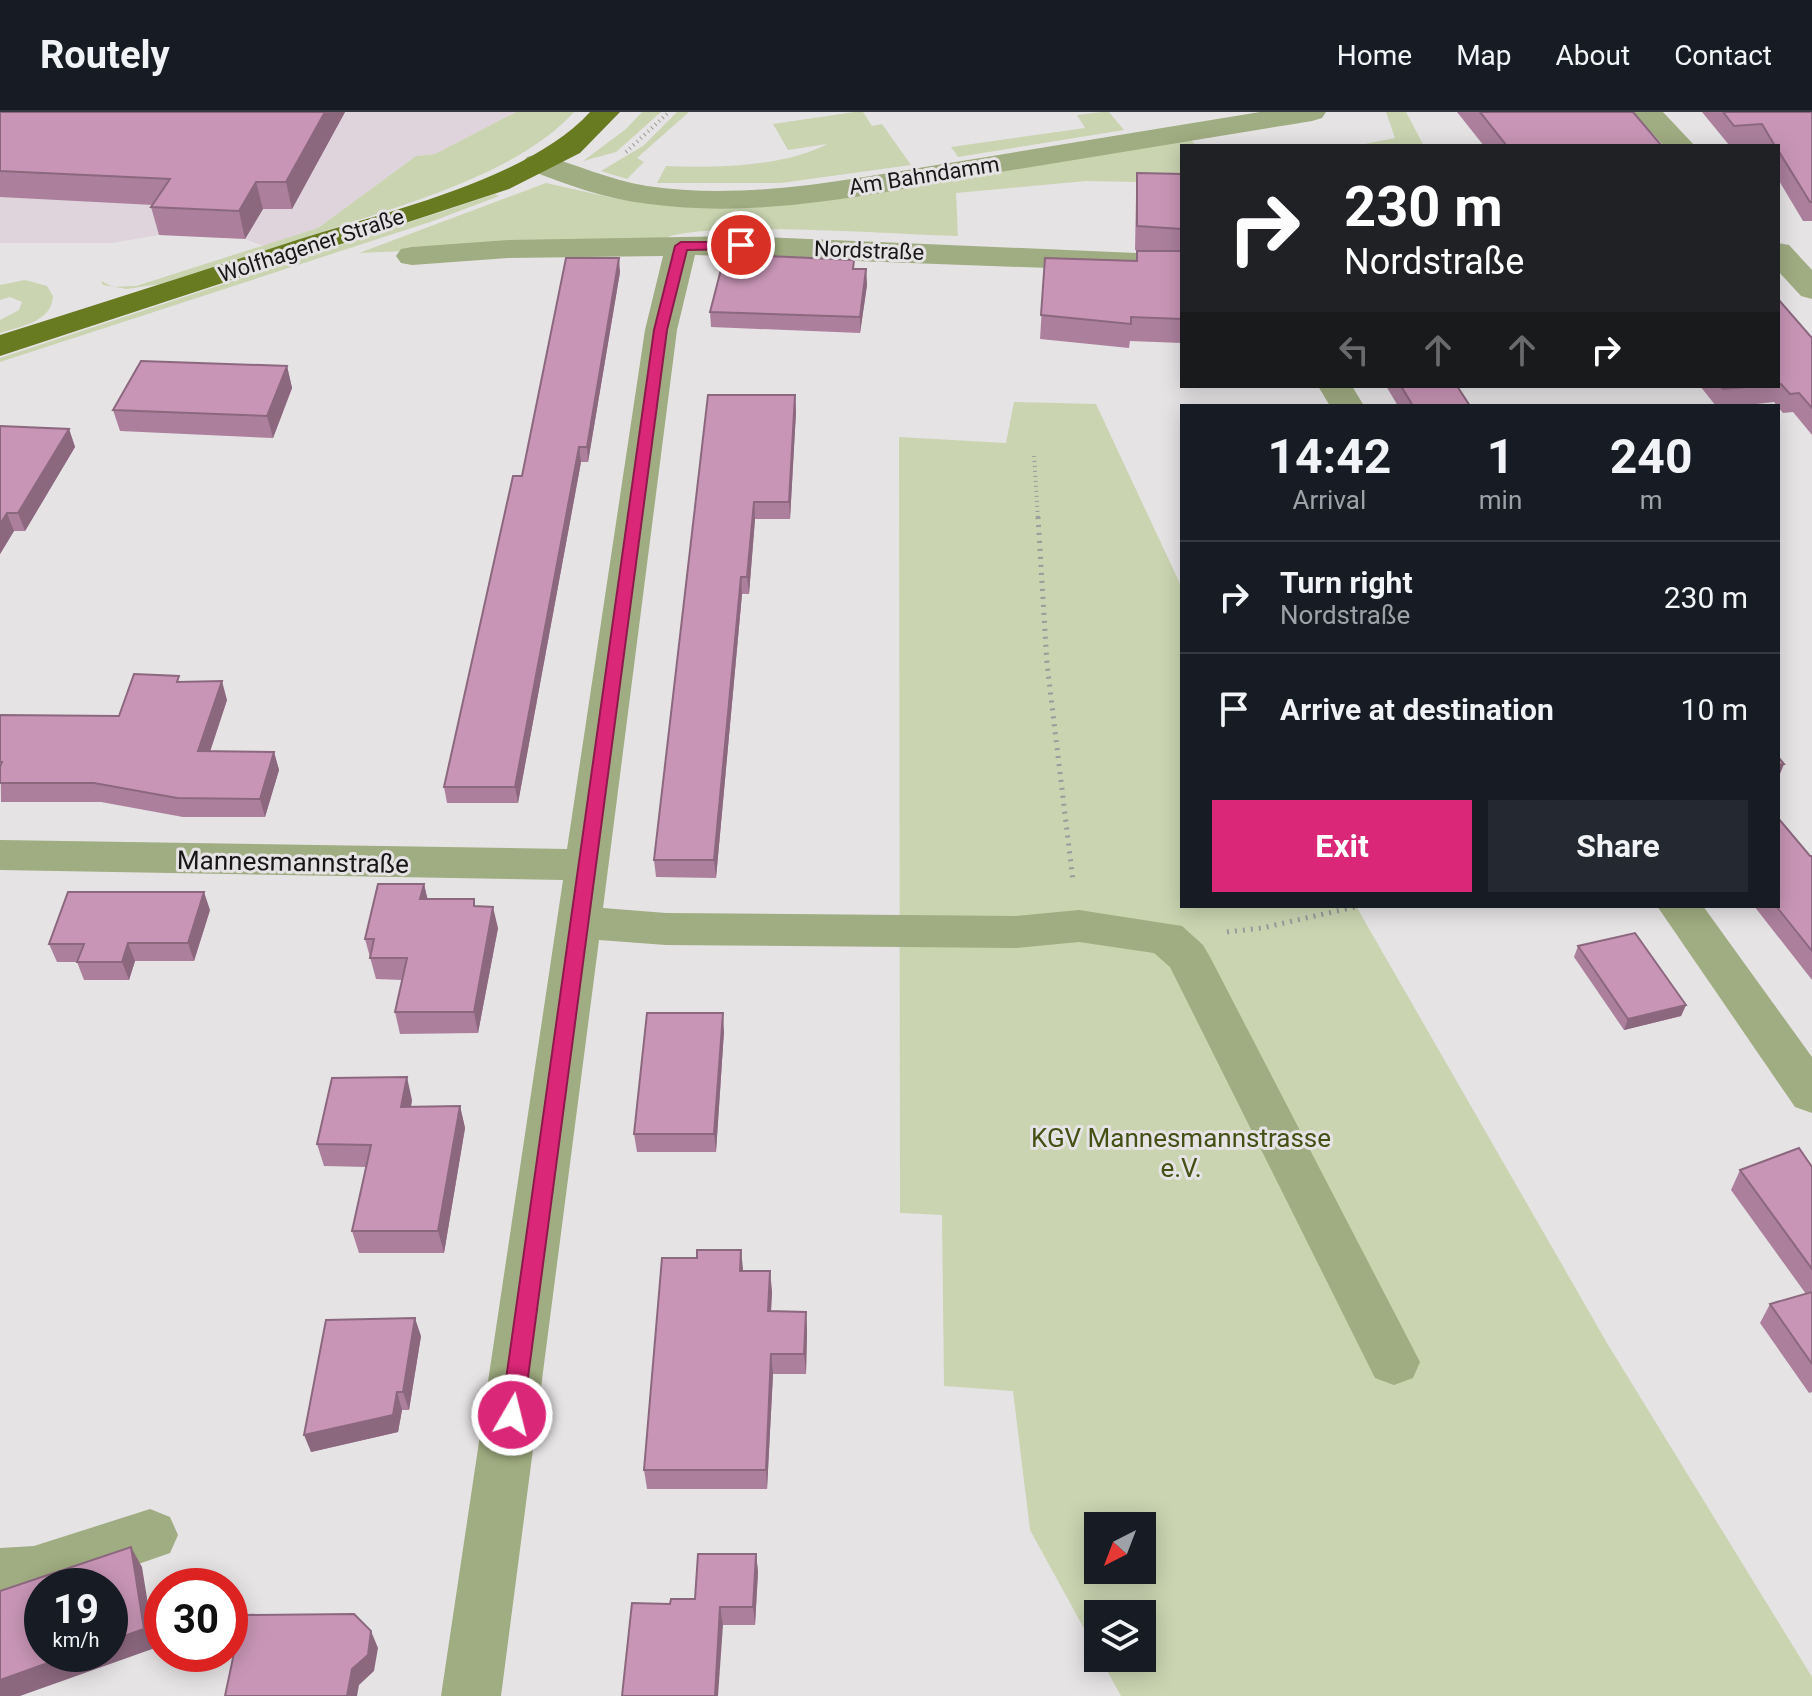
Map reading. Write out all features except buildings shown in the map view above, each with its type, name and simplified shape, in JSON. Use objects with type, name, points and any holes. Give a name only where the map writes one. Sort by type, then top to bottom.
[{"type":"main road","name":"Wolfhagener Straße","points":[[0,346],[425,209],[537,163],[585,134],[606,112]]},
{"type":"street","name":"Am Bahndamm","points":[[537,163],[586,184],[620,190],[695,197],[758,196],[848,187],[1312,112]]},
{"type":"street","points":[[1647,112],[1678,144]]},
{"type":"street","name":"Nordstraße","points":[[412,256],[508,249],[741,245],[1180,264]]},
{"type":"street","points":[[471,1696],[661,330],[681,246]]},
{"type":"street","points":[[1780,257],[1812,289]]},
{"type":"street","name":"Mannesmannstraße","points":[[0,855],[586,865]]},
{"type":"street","points":[[1680,908],[1812,1094]]},
{"type":"street","points":[[580,922],[698,930],[1016,932],[1079,926],[1166,938],[1187,957],[1394,1362]]},
{"type":"street","points":[[0,1575],[34,1573],[150,1535]]},
{"type":"path","points":[[628,150],[669,112]]},
{"type":"path","points":[[1034,456],[1047,664],[1079,926]]},
{"type":"path","points":[[1166,938],[1262,928],[1350,908]]},
{"type":"shaded area","points":[[0,112],[516,112],[435,154],[416,156],[318,228],[263,246],[245,239],[159,235],[112,243],[0,243]]},
{"type":"green space","points":[[516,112],[574,112],[528,150],[440,192],[160,284],[127,289],[115,287],[136,286],[318,228],[416,156],[435,154]]},
{"type":"green space","points":[[642,112],[661,112],[616,152],[583,161],[626,129]]},
{"type":"green space","points":[[677,112],[689,112],[637,158],[644,162],[627,179],[601,171],[643,146]]},
{"type":"green space","points":[[863,112],[872,126],[882,124],[911,165],[781,183],[657,183],[666,166],[705,167],[770,162],[810,152],[827,144],[788,150],[773,124]]},
{"type":"green space","points":[[1109,112],[1124,130],[958,157],[951,147],[1085,128],[1077,115]]},
{"type":"green space","points":[[1386,112],[1406,112],[1423,144],[1364,144],[1395,138]]},
{"type":"green space","points":[[1191,140],[1195,144],[1180,144],[1180,183],[1086,181],[956,193],[958,236],[714,230],[661,240],[359,253],[546,183],[618,199],[668,204]]},
{"type":"green space","points":[[495,194],[499,196],[433,221],[0,362],[0,358]]},
{"type":"green space","points":[[25,280],[47,286],[53,296],[51,305],[34,322],[0,333],[0,320],[19,310],[22,302],[10,297],[0,300],[0,285]]},
{"type":"green space","name":"KGV Mannesmannstrasse e.V.","points":[[1014,402],[1096,404],[1180,584],[1180,908],[1357,908],[1607,1343],[1812,1677],[1812,1696],[1121,1696],[1108,1672],[1156,1672],[1156,1600],[1084,1600],[1084,1628],[1030,1530],[1013,1391],[944,1386],[942,1215],[900,1213],[899,437],[1006,443]]},
{"type":"route","points":[[512,1415],[661,330],[681,246],[741,245]]}]
